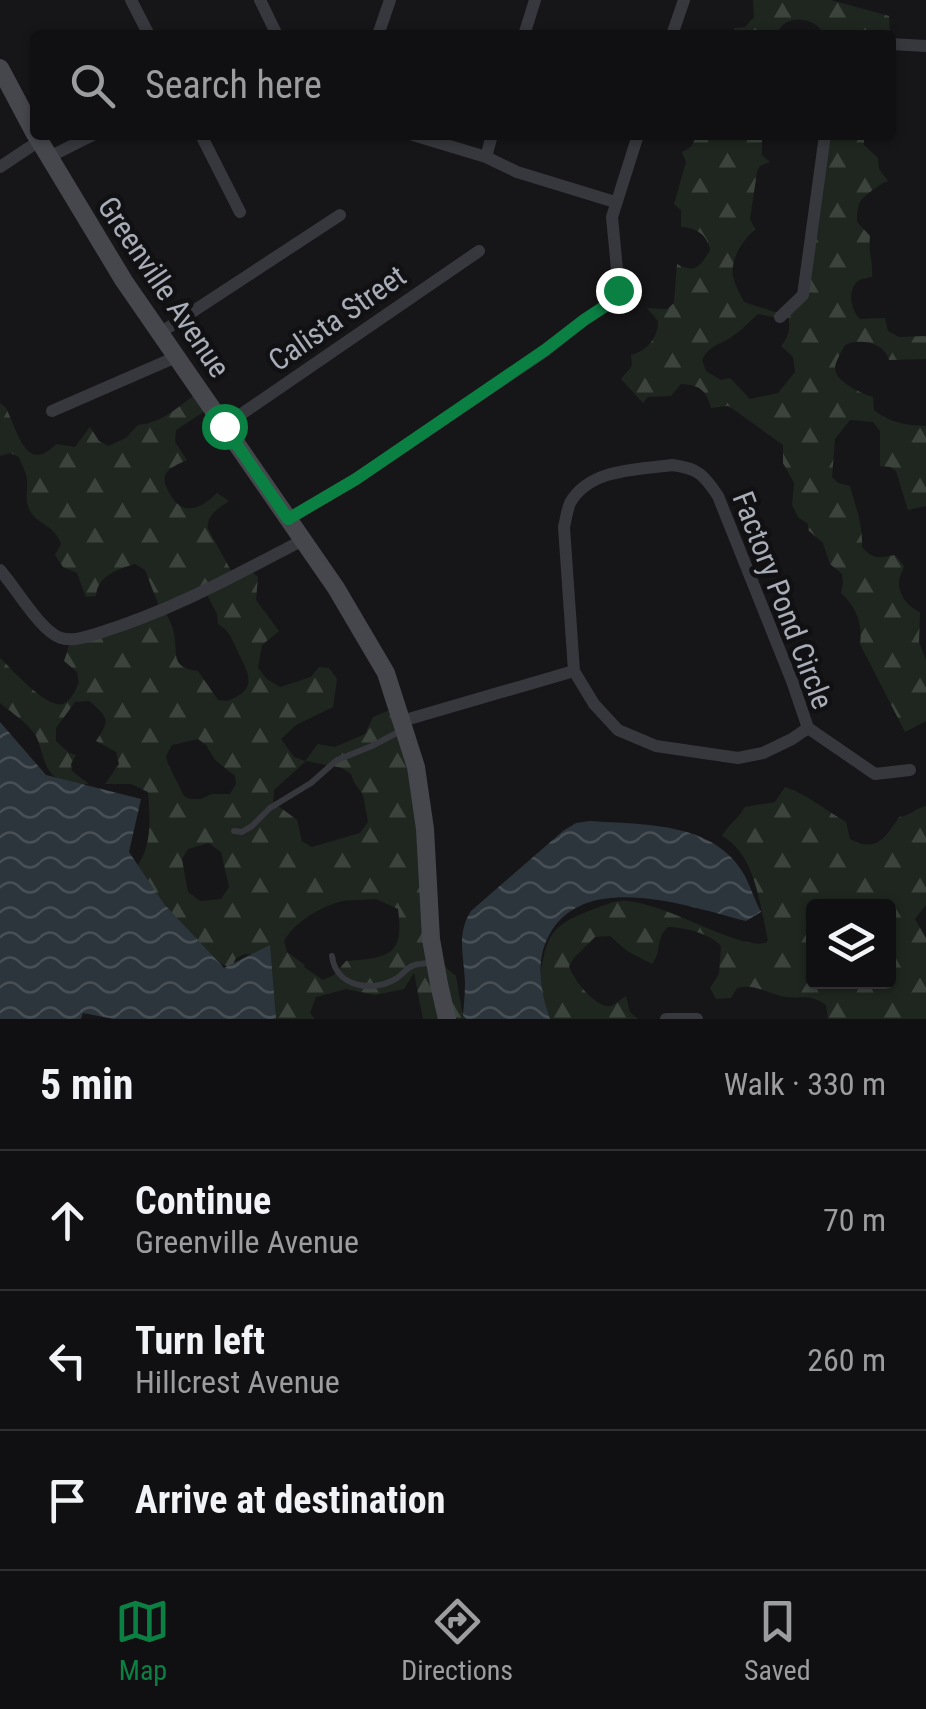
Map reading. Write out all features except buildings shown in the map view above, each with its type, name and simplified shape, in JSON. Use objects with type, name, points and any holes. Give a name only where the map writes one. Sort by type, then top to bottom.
[{"type":"main road","name":"Greenville Avenue","points":[[0,68],[30,124]]},
{"type":"main road","name":"Greenville Avenue","points":[[40,142],[83,218],[364,633],[386,673],[416,767],[425,828],[431,939],[448,1019]]},
{"type":"street","points":[[131,0],[146,30]]},
{"type":"street","points":[[260,0],[275,30]]},
{"type":"street","points":[[380,30],[390,0]]},
{"type":"street","points":[[525,30],[534,0]]},
{"type":"street","points":[[674,30],[684,0]]},
{"type":"street","points":[[896,44],[926,46]]},
{"type":"street","points":[[204,140],[240,212]]},
{"type":"street","points":[[430,140],[616,202]]},
{"type":"street","points":[[486,157],[491,140]]},
{"type":"street","points":[[288,519],[356,479],[611,302],[618,290],[612,217],[636,140]]},
{"type":"street","points":[[780,317],[803,295],[824,140]]},
{"type":"street","points":[[0,166],[40,142]]},
{"type":"street","points":[[160,333],[340,216]]},
{"type":"street","name":"Calista Street","points":[[224,426],[479,250]]},
{"type":"street","points":[[52,411],[176,357]]},
{"type":"street","name":"Factory Pond Circle","points":[[672,465],[688,467],[705,476],[718,496],[808,728],[763,753],[738,758],[656,746],[618,730],[594,704],[574,671],[564,526],[569,505],[586,484],[614,473],[672,465]]},
{"type":"street","points":[[0,570],[46,631],[72,640],[146,618],[302,540]]},
{"type":"street","points":[[404,725],[574,671]]},
{"type":"street","points":[[808,728],[875,774],[910,770]]},
{"type":"street","points":[[666,1019],[697,1019]]},
{"type":"lane","points":[[234,832],[252,826],[270,808],[311,783],[338,760],[372,746],[404,725]]},
{"type":"lane","points":[[332,956],[335,970],[344,980],[369,985],[396,980],[413,965],[435,963]]},
{"type":"green space","points":[[753,0],[831,0],[889,16],[890,30],[821,30],[808,21],[793,20],[779,30],[734,30],[745,27],[754,17]]},
{"type":"green space","points":[[694,140],[762,140],[762,155],[770,162],[757,172],[750,219],[755,229],[737,252],[733,273],[744,302],[781,314],[777,318],[758,314],[702,360],[706,371],[721,380],[730,378],[750,399],[778,393],[795,372],[793,357],[781,346],[789,329],[786,310],[803,293],[824,140],[864,140],[888,181],[865,196],[858,206],[857,222],[870,236],[872,277],[854,286],[852,306],[860,319],[885,318],[888,331],[899,337],[926,336],[926,359],[889,360],[877,345],[858,342],[845,345],[835,368],[844,383],[873,397],[874,410],[886,418],[926,426],[926,506],[908,510],[896,471],[880,466],[880,431],[873,422],[850,420],[835,439],[832,477],[850,486],[862,547],[877,557],[895,555],[904,566],[899,581],[902,596],[920,612],[919,642],[926,660],[926,721],[905,732],[860,644],[857,616],[841,593],[842,574],[830,564],[823,543],[808,530],[808,524],[798,517],[792,505],[794,483],[783,463],[783,445],[728,406],[711,408],[698,387],[681,384],[671,396],[648,397],[643,403],[621,379],[632,366],[631,355],[647,347],[656,333],[658,321],[647,308],[667,309],[674,303],[677,264],[697,267],[710,250],[700,233],[681,227],[681,210],[674,204],[686,162],[682,152]]},
{"type":"green space","points":[[201,391],[211,407],[176,430],[175,442],[187,460],[166,473],[165,482],[182,507],[199,506],[217,493],[229,501],[211,516],[208,529],[233,574],[248,568],[258,577],[256,600],[279,631],[262,645],[258,668],[267,679],[280,687],[311,677],[319,667],[329,668],[337,679],[333,707],[296,725],[281,739],[294,757],[305,761],[318,744],[335,747],[365,734],[373,717],[397,707],[438,956],[456,976],[467,1019],[423,1019],[414,973],[404,989],[375,995],[346,989],[316,997],[310,1013],[315,1019],[270,1019],[272,986],[258,955],[236,958],[231,968],[210,959],[134,870],[147,843],[148,792],[131,784],[105,784],[119,764],[116,752],[96,741],[105,723],[100,711],[89,701],[75,702],[56,728],[56,741],[76,755],[72,771],[89,784],[74,784],[51,772],[33,731],[0,703],[0,658],[41,696],[50,702],[65,703],[79,682],[77,672],[64,661],[71,639],[160,609],[145,570],[135,564],[110,574],[100,583],[96,596],[86,597],[77,573],[63,567],[55,555],[61,544],[59,538],[30,511],[27,477],[19,457],[10,453],[0,456],[0,403],[24,447],[37,455],[56,444],[75,447],[90,427],[99,441],[108,446],[126,438],[138,425],[165,416]],"holes":[[[205,591],[218,624],[230,635],[247,671],[248,683],[242,694],[227,701],[218,700],[198,671],[179,663],[173,628],[164,610]],[[198,739],[206,745],[215,760],[235,776],[236,784],[230,794],[212,794],[201,799],[184,796],[166,756],[172,745]],[[306,761],[342,768],[351,774],[363,795],[368,822],[360,833],[312,847],[302,841],[297,820],[273,802],[274,790]],[[209,843],[221,852],[229,887],[221,899],[200,901],[188,892],[182,859],[188,849]],[[376,899],[398,909],[399,937],[390,952],[346,961],[334,975],[323,980],[287,952],[284,941],[306,918],[345,901]]]},
{"type":"green space","points":[[785,787],[846,822],[850,839],[866,845],[879,842],[899,817],[926,806],[926,905],[915,919],[926,938],[926,1019],[828,1019],[826,1005],[815,999],[786,997],[750,987],[737,988],[731,998],[716,999],[710,988],[719,974],[721,946],[697,932],[668,927],[652,964],[627,951],[610,936],[595,937],[569,966],[592,998],[611,1006],[626,996],[630,1012],[638,1019],[549,1019],[536,994],[550,938],[565,922],[608,904],[639,903],[736,939],[766,943],[759,897],[749,868],[733,844],[722,836],[745,807],[775,802]]},
{"type":"water","points":[[0,722],[46,775],[141,799],[129,852],[164,904],[224,968],[270,945],[276,1019],[114,1019],[83,1013],[81,1019],[0,1019]]},
{"type":"water","points":[[590,821],[676,829],[716,845],[745,876],[761,912],[746,921],[643,898],[591,902],[569,912],[546,941],[540,974],[550,1019],[466,1019],[462,937],[471,911],[563,831]]},
{"type":"route","points":[[224,426],[288,519],[356,479],[545,350],[611,302],[618,290]]}]
